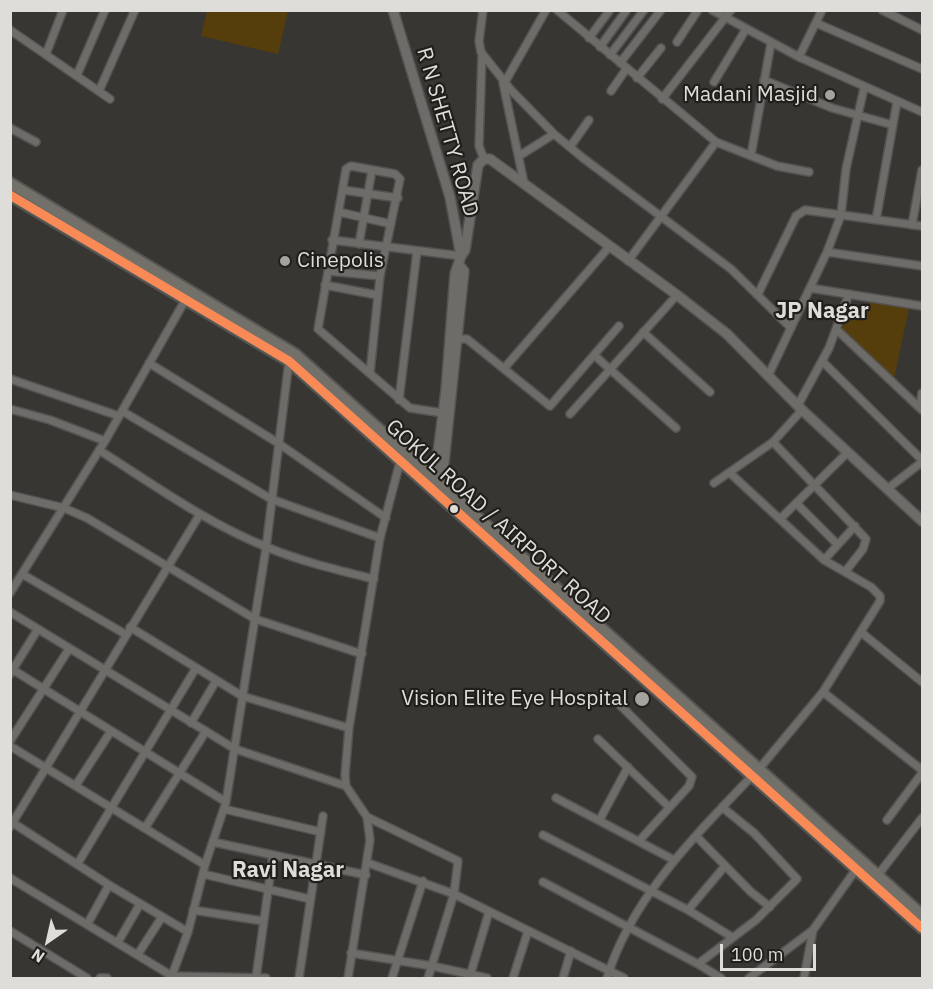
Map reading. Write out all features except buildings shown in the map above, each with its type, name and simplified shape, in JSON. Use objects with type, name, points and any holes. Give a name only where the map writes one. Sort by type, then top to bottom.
[{"type":"main road","name":"GOKUL ROAD / AIRPORT ROAD","points":[[10,183],[189,295],[289,361],[402,455]]},
{"type":"main road","name":"GOKUL ROAD / AIRPORT ROAD","points":[[10,195],[295,354],[402,455],[859,864],[922,928]]},
{"type":"main road","name":"GOKUL ROAD / AIRPORT ROAD","points":[[859,864],[878,875],[922,915]]},
{"type":"street","points":[[46,54],[63,10]]},
{"type":"street","points":[[77,75],[105,10]]},
{"type":"street","points":[[99,91],[135,10]]},
{"type":"street","name":"R N SHETTY ROAD","points":[[393,10],[450,197],[460,261],[464,271],[438,487]]},
{"type":"street","points":[[483,10],[479,41],[482,53],[479,146],[484,159]]},
{"type":"street","points":[[524,183],[504,81],[546,10]]},
{"type":"street","points":[[557,10],[716,142],[777,166],[809,172]]},
{"type":"street","points":[[589,38],[610,10]]},
{"type":"street","points":[[610,55],[644,10]]},
{"type":"street","points":[[620,63],[661,10]]},
{"type":"street","points":[[677,42],[698,10]]},
{"type":"street","points":[[712,10],[799,57],[922,112]]},
{"type":"street","points":[[662,99],[731,10]]},
{"type":"street","points":[[799,57],[822,10]]},
{"type":"street","points":[[882,10],[922,30]]},
{"type":"street","points":[[600,47],[626,11]]},
{"type":"street","points":[[816,23],[922,69]]},
{"type":"street","points":[[714,82],[746,29]]},
{"type":"street","points":[[10,30],[110,99]]},
{"type":"street","points":[[751,155],[771,43]]},
{"type":"street","points":[[638,78],[661,48]]},
{"type":"street","points":[[482,53],[504,81],[554,134],[758,294],[791,328]]},
{"type":"street","points":[[611,91],[627,68]]},
{"type":"street","points":[[764,80],[856,117],[892,125]]},
{"type":"street","points":[[768,376],[827,252],[841,215],[856,117],[864,88]]},
{"type":"street","points":[[876,220],[897,102]]},
{"type":"street","points":[[570,147],[589,120]]},
{"type":"street","points":[[10,128],[36,142]]},
{"type":"street","points":[[519,156],[554,134]]},
{"type":"street","points":[[628,261],[716,142]]},
{"type":"street","points":[[332,240],[417,251],[460,261],[465,250],[474,178],[478,165],[484,159]]},
{"type":"street","points":[[484,159],[495,161],[727,334],[800,407],[922,521]]},
{"type":"street","points":[[370,373],[377,295],[398,198],[399,176],[348,167],[332,240],[318,329],[399,400],[414,410],[445,420]]},
{"type":"street","points":[[359,244],[372,170]]},
{"type":"street","points":[[912,225],[922,170]]},
{"type":"street","points":[[343,190],[398,198]]},
{"type":"street","points":[[758,294],[796,216],[809,209],[922,226]]},
{"type":"street","points":[[339,212],[391,224]]},
{"type":"street","points":[[507,365],[609,247]]},
{"type":"street","points":[[399,400],[417,251]]},
{"type":"street","points":[[827,252],[922,266]]},
{"type":"street","points":[[328,271],[380,276]]},
{"type":"street","points":[[325,285],[377,295]]},
{"type":"street","points":[[810,288],[922,306]]},
{"type":"street","points":[[714,483],[774,442],[800,407],[836,329],[849,294]]},
{"type":"street","points":[[10,593],[105,441],[189,295]]},
{"type":"street","points":[[570,414],[677,295]]},
{"type":"street","points":[[455,340],[467,339],[550,406],[619,327]]},
{"type":"street","points":[[836,329],[921,406]]},
{"type":"street","points":[[643,332],[710,392]]},
{"type":"street","points":[[594,355],[676,428]]},
{"type":"street","points":[[171,977],[188,932],[205,865],[225,806],[266,548],[289,361]]},
{"type":"street","points":[[822,361],[922,461],[887,489]]},
{"type":"street","points":[[149,363],[278,442],[386,518]]},
{"type":"street","points":[[10,379],[121,414],[271,499],[380,538]]},
{"type":"street","points":[[921,406],[922,393]]},
{"type":"street","points":[[10,409],[50,420],[105,441]]},
{"type":"street","points":[[774,442],[815,487],[864,534],[866,543],[845,572]]},
{"type":"street","points":[[99,450],[200,514],[266,548],[297,559],[374,579]]},
{"type":"street","points":[[780,519],[848,452]]},
{"type":"street","points":[[348,978],[368,863],[370,828],[367,817],[346,786],[349,728],[380,538],[402,455]]},
{"type":"street","points":[[607,978],[630,928],[651,892],[674,860],[756,772],[823,692],[880,601],[880,596],[871,587],[824,560],[729,473]]},
{"type":"street","points":[[10,495],[64,508],[87,518],[255,619],[362,654]]},
{"type":"street","points":[[797,504],[837,544]]},
{"type":"street","points":[[188,932],[11,824],[200,514]]},
{"type":"street","points":[[824,560],[855,526]]},
{"type":"street","points":[[22,574],[125,634]]},
{"type":"street","points":[[10,612],[234,749],[346,786]]},
{"type":"street","points":[[130,627],[242,696],[349,728]]},
{"type":"street","points":[[38,629],[11,670],[178,772],[225,806],[321,832]]},
{"type":"street","points":[[862,633],[922,682]]},
{"type":"street","points":[[69,649],[10,743],[44,767],[205,865]]},
{"type":"street","points":[[78,863],[196,668]]},
{"type":"street","points":[[191,723],[216,681]]},
{"type":"street","points":[[823,692],[922,771],[887,820]]},
{"type":"street","points":[[620,705],[692,777],[689,786],[639,841]]},
{"type":"street","points":[[76,785],[111,731]]},
{"type":"street","points":[[145,828],[178,772],[206,731]]},
{"type":"street","points":[[598,739],[669,807]]},
{"type":"street","points":[[600,819],[628,767]]},
{"type":"street","points":[[556,798],[600,819],[674,860]]},
{"type":"street","points":[[698,964],[770,907],[794,884],[795,875],[754,834],[722,807]]},
{"type":"street","points":[[299,978],[323,816]]},
{"type":"street","points":[[367,817],[458,861],[454,894],[428,978]]},
{"type":"street","points":[[878,875],[922,818]]},
{"type":"street","points":[[543,835],[688,910],[732,937]]},
{"type":"street","points":[[697,837],[725,867],[770,907]]},
{"type":"street","points":[[213,842],[366,875]]},
{"type":"street","points":[[256,978],[273,855]]},
{"type":"street","points":[[368,863],[454,894],[624,978]]},
{"type":"street","points":[[749,978],[813,930],[859,864]]},
{"type":"street","points":[[688,910],[725,867]]},
{"type":"street","points":[[203,873],[310,899]]},
{"type":"street","points":[[10,878],[88,923],[171,977],[266,978]]},
{"type":"street","points":[[392,978],[423,881]]},
{"type":"street","points":[[543,882],[721,978]]},
{"type":"street","points":[[88,923],[109,885]]},
{"type":"street","points":[[118,942],[140,904]]},
{"type":"street","points":[[193,910],[263,921]]},
{"type":"street","points":[[469,976],[489,912]]},
{"type":"street","points":[[138,954],[162,917]]},
{"type":"street","points":[[804,978],[813,930]]},
{"type":"street","points":[[513,978],[528,931]]},
{"type":"street","points":[[10,932],[87,978]]},
{"type":"street","points":[[563,978],[571,951]]},
{"type":"street","points":[[351,953],[432,966],[469,976],[487,978]]},
{"type":"street","points":[[100,978],[107,978]]},
{"type":"shaded area","points":[[207,11],[288,11],[278,54],[201,36]]},
{"type":"shaded area","points":[[872,298],[909,308],[894,379],[842,329],[850,307],[866,308]]},
{"type":"transit line","points":[[10,195],[289,361],[922,928]]},
{"type":"place","name":"Madani Masjid","points":[[830,95]]},
{"type":"place","name":"Cinepolis","points":[[285,261]]},
{"type":"place","name":"Vision Elite Eye Hospital","points":[[642,699]]},
{"type":"district","name":"JP Nagar","points":[[822,312]]},
{"type":"district","name":"Ravi Nagar","points":[[288,871]]}]
